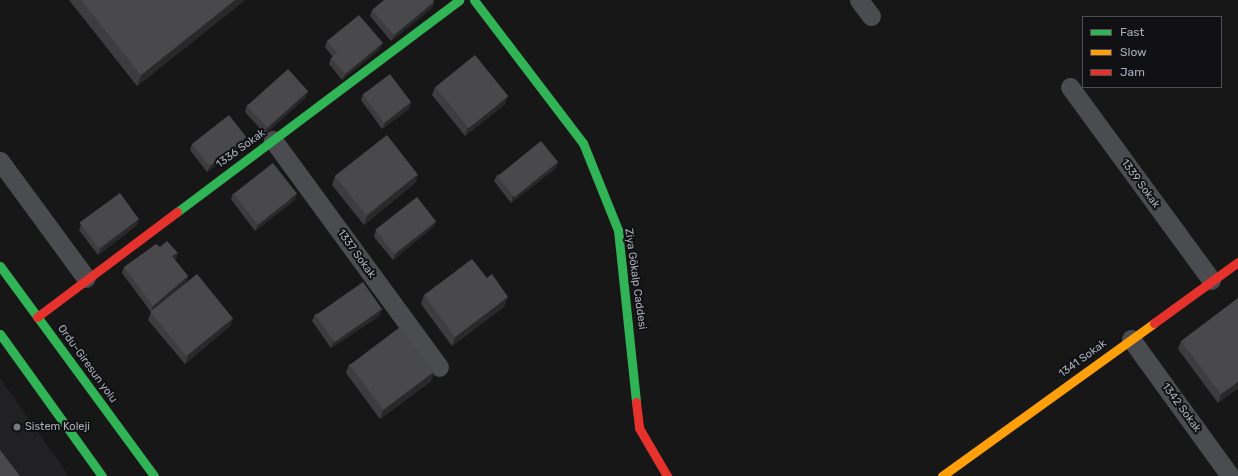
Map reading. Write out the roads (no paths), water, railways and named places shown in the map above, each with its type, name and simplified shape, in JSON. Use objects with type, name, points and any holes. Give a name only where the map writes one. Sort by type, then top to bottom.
[{"type":"main road","name":"1336 Sokak","points":[[36,317],[86,278],[459,0]]},
{"type":"main road","name":"Ziya Gökalp Caddesi","points":[[474,0],[583,143],[618,230],[639,428],[667,476]]},
{"type":"main road","name":"1341 Sokak","points":[[942,476],[1238,262]]},
{"type":"main road","name":"Ordu-Giresun yolu","points":[[0,266],[154,476]]},
{"type":"main road","points":[[0,334],[102,476]]},
{"type":"street","points":[[859,0],[871,16]]},
{"type":"street","name":"1339 Sokak","points":[[1070,87],[1212,280]]},
{"type":"street","name":"1337 Sokak","points":[[273,140],[439,367]]},
{"type":"street","points":[[0,161],[86,278]]},
{"type":"street","name":"1342 Sokak","points":[[1131,339],[1230,476]]},
{"type":"place","name":"Sistem Koleji","points":[[17,427]]}]
